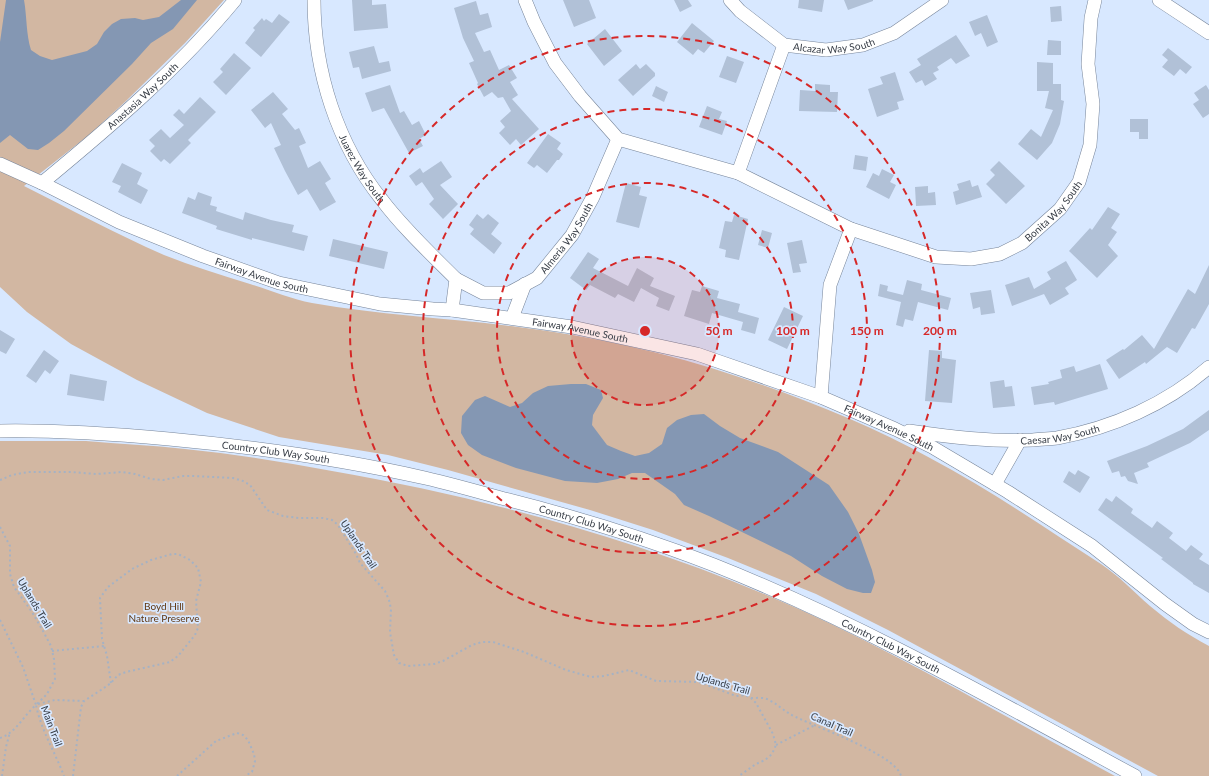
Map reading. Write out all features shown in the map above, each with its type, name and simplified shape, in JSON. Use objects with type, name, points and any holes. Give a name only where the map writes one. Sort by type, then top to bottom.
[{"type":"street","name":"Anastasia Way South","points":[[42,183],[108,128],[154,86],[235,0]]},
{"type":"street","name":"Juarez Way South","points":[[314,0],[319,56],[328,99],[341,132],[360,170],[381,199],[407,230],[456,279]]},
{"type":"street","points":[[526,0],[534,22],[555,63],[580,96],[618,139],[738,173],[784,45]]},
{"type":"street","name":"Alcazar Way South","points":[[730,0],[740,11],[784,45],[826,50],[863,45],[894,33],[942,0]]},
{"type":"street","name":"Bonita Way South","points":[[738,173],[851,229],[936,257],[971,258],[1000,254],[1022,243],[1060,209],[1079,182],[1090,145],[1093,104],[1088,64],[1091,18],[1095,0]]},
{"type":"street","points":[[1159,0],[1209,33]]},
{"type":"street","name":"Almeria Way South","points":[[456,279],[483,293],[509,293],[537,278],[572,235],[594,197],[618,139]]},
{"type":"street","name":"Fairway Avenue South","points":[[0,164],[42,183],[119,222],[203,256],[279,282],[380,304],[433,310],[452,310],[572,326],[697,354],[821,397],[895,429],[932,447],[995,484],[1092,546],[1165,604],[1193,624],[1209,632]]},
{"type":"street","points":[[821,397],[830,285],[851,229]]},
{"type":"street","points":[[452,310],[456,279]]},
{"type":"street","points":[[512,318],[526,284]]},
{"type":"street","name":"Caesar Way South","points":[[895,429],[989,440],[1056,438],[1093,429],[1135,414],[1172,395],[1209,367]]},
{"type":"street","name":"Country Club Way South","points":[[0,431],[106,434],[259,449],[425,478],[565,514],[635,536],[714,565],[807,605],[960,681],[1134,776]]},
{"type":"street","points":[[995,484],[1020,440]]},
{"type":"path","name":"Uplands Trail","points":[[0,480],[12,475],[28,472],[96,474],[122,472],[151,479],[163,480],[183,476],[238,479],[250,485],[267,510],[283,516],[328,519],[332,520],[338,525],[360,563],[385,591],[389,600],[391,609],[390,632],[394,655],[399,663],[408,666],[434,664],[443,661],[472,645],[482,642],[492,642],[524,652],[566,670],[592,677],[604,676],[629,670],[656,681],[699,682],[736,696],[745,695],[751,698],[761,710],[773,734],[776,745]]},
{"type":"path","name":"Uplands Trail","points":[[0,527],[10,546],[10,574],[14,587],[44,631],[52,651],[56,679],[47,694],[36,704]]},
{"type":"path","points":[[73,776],[81,707],[84,701],[111,683],[118,675],[170,662],[178,656],[195,635],[198,628],[196,601],[201,582],[198,568],[190,560],[178,554],[172,554],[141,564],[108,587],[100,598],[102,639],[107,656],[111,683]]},
{"type":"path","points":[[0,620],[24,666],[36,704],[55,700],[84,701]]},
{"type":"path","points":[[52,651],[104,646]]},
{"type":"path","name":"Canal Trail","points":[[751,698],[768,699],[790,714],[853,742],[884,759],[900,772],[901,776]]},
{"type":"path","name":"Main Trail","points":[[0,738],[10,732],[36,704]]},
{"type":"path","name":"Main Trail","points":[[36,704],[42,727],[64,776]]},
{"type":"path","points":[[739,776],[756,764],[765,760],[772,754],[776,745],[815,725]]},
{"type":"path","points":[[2,776],[6,747],[10,732]]},
{"type":"path","points":[[177,776],[216,740],[237,733],[243,735],[248,740],[254,754],[255,761],[252,772],[245,776]]},
{"type":"green space","points":[[0,0],[224,0],[185,43],[125,102],[89,135],[24,186],[164,255],[296,299],[363,311],[546,331],[630,346],[712,368],[788,394],[837,413],[907,446],[952,470],[995,496],[1101,564],[1164,617],[1186,633],[1209,646],[1209,776],[1158,776],[888,630],[816,594],[728,558],[653,530],[590,510],[448,470],[388,455],[279,437],[207,413],[137,380],[71,344],[27,312],[0,287]]},
{"type":"green space","name":"Boyd Hill Nature Preserve","points":[[0,441],[86,441],[160,446],[258,458],[388,481],[499,506],[608,537],[663,555],[716,575],[814,616],[901,659],[1115,776],[0,776]]},
{"type":"water","points":[[6,0],[24,0],[28,38],[31,50],[40,56],[52,60],[87,51],[97,44],[104,32],[112,24],[121,19],[135,18],[143,20],[159,17],[181,0],[197,0],[173,29],[151,43],[132,64],[64,131],[38,150],[28,149],[10,135],[0,143],[0,42]]},
{"type":"water","points":[[586,384],[601,390],[603,398],[593,415],[592,425],[607,445],[621,451],[635,456],[649,453],[662,444],[667,428],[677,420],[691,415],[704,414],[740,438],[778,452],[829,485],[848,512],[859,534],[875,582],[871,593],[863,593],[847,589],[822,576],[791,556],[684,505],[675,494],[645,473],[632,473],[618,479],[597,483],[565,481],[516,468],[482,455],[468,445],[461,433],[462,416],[475,400],[485,396],[510,407],[522,403],[533,393],[548,386]]},
{"type":"building","points":[[352,0],[372,0],[372,5],[386,4],[388,28],[354,31]]},
{"type":"building","points":[[563,0],[589,0],[596,18],[574,27]]},
{"type":"building","points":[[674,0],[688,0],[692,6],[680,12]]},
{"type":"building","points":[[799,0],[824,0],[822,12],[798,8]]},
{"type":"building","points":[[844,0],[873,0],[873,1],[848,10]]},
{"type":"building","points":[[476,1],[480,15],[488,13],[492,27],[475,33],[484,52],[490,50],[499,70],[509,65],[517,78],[510,82],[518,95],[512,99],[539,129],[521,145],[516,139],[510,145],[499,133],[505,127],[500,121],[511,111],[503,97],[498,98],[492,92],[484,97],[469,63],[474,61],[463,38],[454,8]]},
{"type":"building","points":[[1061,6],[1062,21],[1051,22],[1050,7]]},
{"type":"building","points":[[279,14],[290,22],[261,57],[245,43],[255,30],[253,28],[262,18],[264,21],[266,19],[272,23]]},
{"type":"building","points":[[987,15],[998,42],[987,47],[981,33],[975,36],[969,22]]},
{"type":"building","points":[[692,23],[714,41],[704,53],[698,49],[693,55],[677,42]]},
{"type":"building","points":[[605,29],[622,51],[604,66],[587,44]]},
{"type":"building","points":[[956,35],[970,56],[956,64],[951,58],[937,67],[939,70],[933,73],[937,79],[925,86],[922,80],[916,83],[909,72],[921,65],[917,59]]},
{"type":"building","points":[[1048,40],[1061,41],[1061,55],[1047,55]]},
{"type":"building","points":[[374,46],[379,63],[389,61],[391,71],[362,79],[359,67],[353,68],[349,52]]},
{"type":"building","points":[[1168,48],[1192,67],[1186,74],[1180,69],[1174,76],[1162,67],[1168,60],[1162,55]]},
{"type":"building","points":[[234,53],[251,68],[226,95],[213,82],[223,72],[220,69]]},
{"type":"building","points":[[727,56],[744,62],[736,83],[719,77]]},
{"type":"building","points":[[1037,62],[1053,63],[1053,84],[1061,84],[1061,100],[1064,101],[1060,124],[1052,143],[1037,160],[1018,144],[1031,129],[1041,137],[1053,110],[1045,108],[1049,91],[1037,91]]},
{"type":"building","points":[[636,64],[640,69],[646,64],[655,73],[655,76],[633,96],[618,80]]},
{"type":"building","points":[[895,72],[904,100],[897,102],[899,109],[877,117],[868,89],[883,84],[880,77]]},
{"type":"building","points":[[815,84],[830,85],[830,92],[838,92],[837,112],[799,111],[800,90],[815,91]]},
{"type":"building","points":[[390,85],[400,113],[404,111],[412,125],[419,121],[426,135],[419,139],[423,146],[409,153],[384,108],[372,112],[365,93]]},
{"type":"building","points":[[1206,85],[1209,90],[1209,114],[1203,118],[1193,104],[1199,100],[1194,93]]},
{"type":"building","points":[[656,86],[668,92],[664,102],[652,96]]},
{"type":"building","points":[[273,92],[288,109],[282,114],[295,130],[299,128],[306,143],[299,146],[308,168],[320,161],[331,179],[325,183],[336,202],[320,211],[307,189],[298,195],[274,148],[281,145],[271,123],[265,128],[251,110]]},
{"type":"building","points":[[200,97],[216,112],[188,140],[191,143],[170,164],[164,159],[161,162],[150,151],[155,146],[149,140],[161,129],[170,138],[184,125],[173,115],[179,109],[184,114]]},
{"type":"building","points":[[707,106],[722,112],[719,119],[727,121],[722,135],[699,127]]},
{"type":"building","points":[[1130,119],[1148,119],[1148,139],[1139,139],[1139,132],[1130,132]]},
{"type":"building","points":[[548,134],[561,143],[557,149],[563,154],[547,173],[537,165],[534,168],[527,163]]},
{"type":"building","points":[[855,155],[868,157],[866,171],[853,169]]},
{"type":"building","points":[[441,161],[452,177],[440,185],[458,204],[443,219],[429,204],[434,199],[422,182],[416,186],[409,176],[420,168],[423,173]]},
{"type":"building","points":[[999,161],[1025,186],[1006,204],[986,184],[995,175],[990,170]]},
{"type":"building","points":[[122,163],[142,173],[137,184],[148,190],[141,204],[118,192],[121,186],[112,182]]},
{"type":"building","points":[[882,169],[894,175],[890,182],[896,185],[889,199],[866,187],[873,173],[879,176]]},
{"type":"building","points":[[970,180],[972,187],[978,185],[982,197],[956,205],[953,192],[959,190],[957,184]]},
{"type":"building","points":[[626,183],[641,187],[639,195],[647,197],[639,228],[616,222]]},
{"type":"building","points":[[928,186],[928,193],[935,192],[936,205],[916,206],[915,187]]},
{"type":"building","points":[[198,192],[212,197],[210,205],[217,207],[216,211],[243,220],[245,212],[294,225],[292,232],[308,236],[304,251],[252,238],[252,240],[216,229],[217,226],[182,213],[188,197],[195,200]]},
{"type":"building","points":[[1108,207],[1120,214],[1111,228],[1117,232],[1108,245],[1118,256],[1097,278],[1069,251],[1090,228],[1092,230]]},
{"type":"building","points":[[477,214],[483,219],[488,214],[499,223],[491,234],[502,243],[494,254],[470,234],[474,229],[469,225]]},
{"type":"building","points":[[734,215],[748,219],[739,260],[725,257],[726,250],[719,248],[725,221],[732,222]]},
{"type":"building","points":[[762,230],[772,233],[768,248],[758,245]]},
{"type":"building","points":[[333,239],[388,252],[384,269],[329,256]]},
{"type":"building","points":[[802,240],[807,263],[799,264],[801,272],[793,273],[787,243]]},
{"type":"building","points":[[588,252],[599,259],[593,268],[628,286],[637,268],[654,278],[650,286],[675,296],[669,311],[656,306],[659,298],[641,288],[634,302],[618,294],[615,298],[590,285],[586,290],[570,278]]},
{"type":"building","points":[[1066,261],[1077,280],[1065,288],[1069,294],[1050,305],[1044,294],[1012,306],[1005,285],[1029,277],[1034,289],[1051,279],[1047,272]]},
{"type":"building","points":[[1209,265],[1209,304],[1195,329],[1192,328],[1177,353],[1167,347],[1146,364],[1145,362],[1119,379],[1106,360],[1123,349],[1124,350],[1142,335],[1154,349],[1188,289],[1195,294]]},
{"type":"building","points":[[907,280],[922,284],[921,290],[951,298],[948,310],[918,302],[913,321],[905,319],[903,327],[896,325],[901,302],[878,296],[880,284],[888,286],[887,291],[903,295]]},
{"type":"building","points":[[702,286],[719,291],[717,298],[740,304],[738,312],[759,318],[755,334],[741,330],[743,322],[712,313],[709,324],[684,316],[692,290],[700,292]]},
{"type":"building","points":[[991,290],[995,313],[981,315],[980,307],[973,309],[970,293]]},
{"type":"building","points":[[784,307],[803,316],[787,349],[768,340]]},
{"type":"building","points":[[0,330],[15,339],[6,354],[0,351]]},
{"type":"building","points":[[44,350],[59,361],[50,374],[45,370],[36,383],[26,376]]},
{"type":"building","points":[[929,350],[942,351],[942,358],[956,360],[952,403],[925,401]]},
{"type":"building","points":[[1100,364],[1108,389],[1055,405],[1054,402],[1034,405],[1031,387],[1049,384],[1048,382],[1062,378],[1060,370],[1074,366],[1076,372]]},
{"type":"building","points":[[70,374],[107,381],[104,401],[67,395]]},
{"type":"building","points":[[1004,380],[1005,387],[1012,386],[1015,406],[993,408],[990,382]]},
{"type":"building","points":[[1209,410],[1209,430],[1190,443],[1147,463],[1149,467],[1134,473],[1138,484],[1128,481],[1125,476],[1121,477],[1119,471],[1112,473],[1107,461],[1147,446],[1183,429]]},
{"type":"building","points":[[1078,470],[1090,477],[1080,493],[1063,482],[1069,471],[1075,475]]},
{"type":"building","points":[[1116,496],[1133,509],[1131,513],[1152,528],[1157,521],[1173,533],[1169,538],[1186,551],[1191,545],[1203,554],[1199,559],[1209,565],[1209,593],[1193,584],[1161,559],[1163,558],[1098,510],[1106,498],[1112,502]]}]
